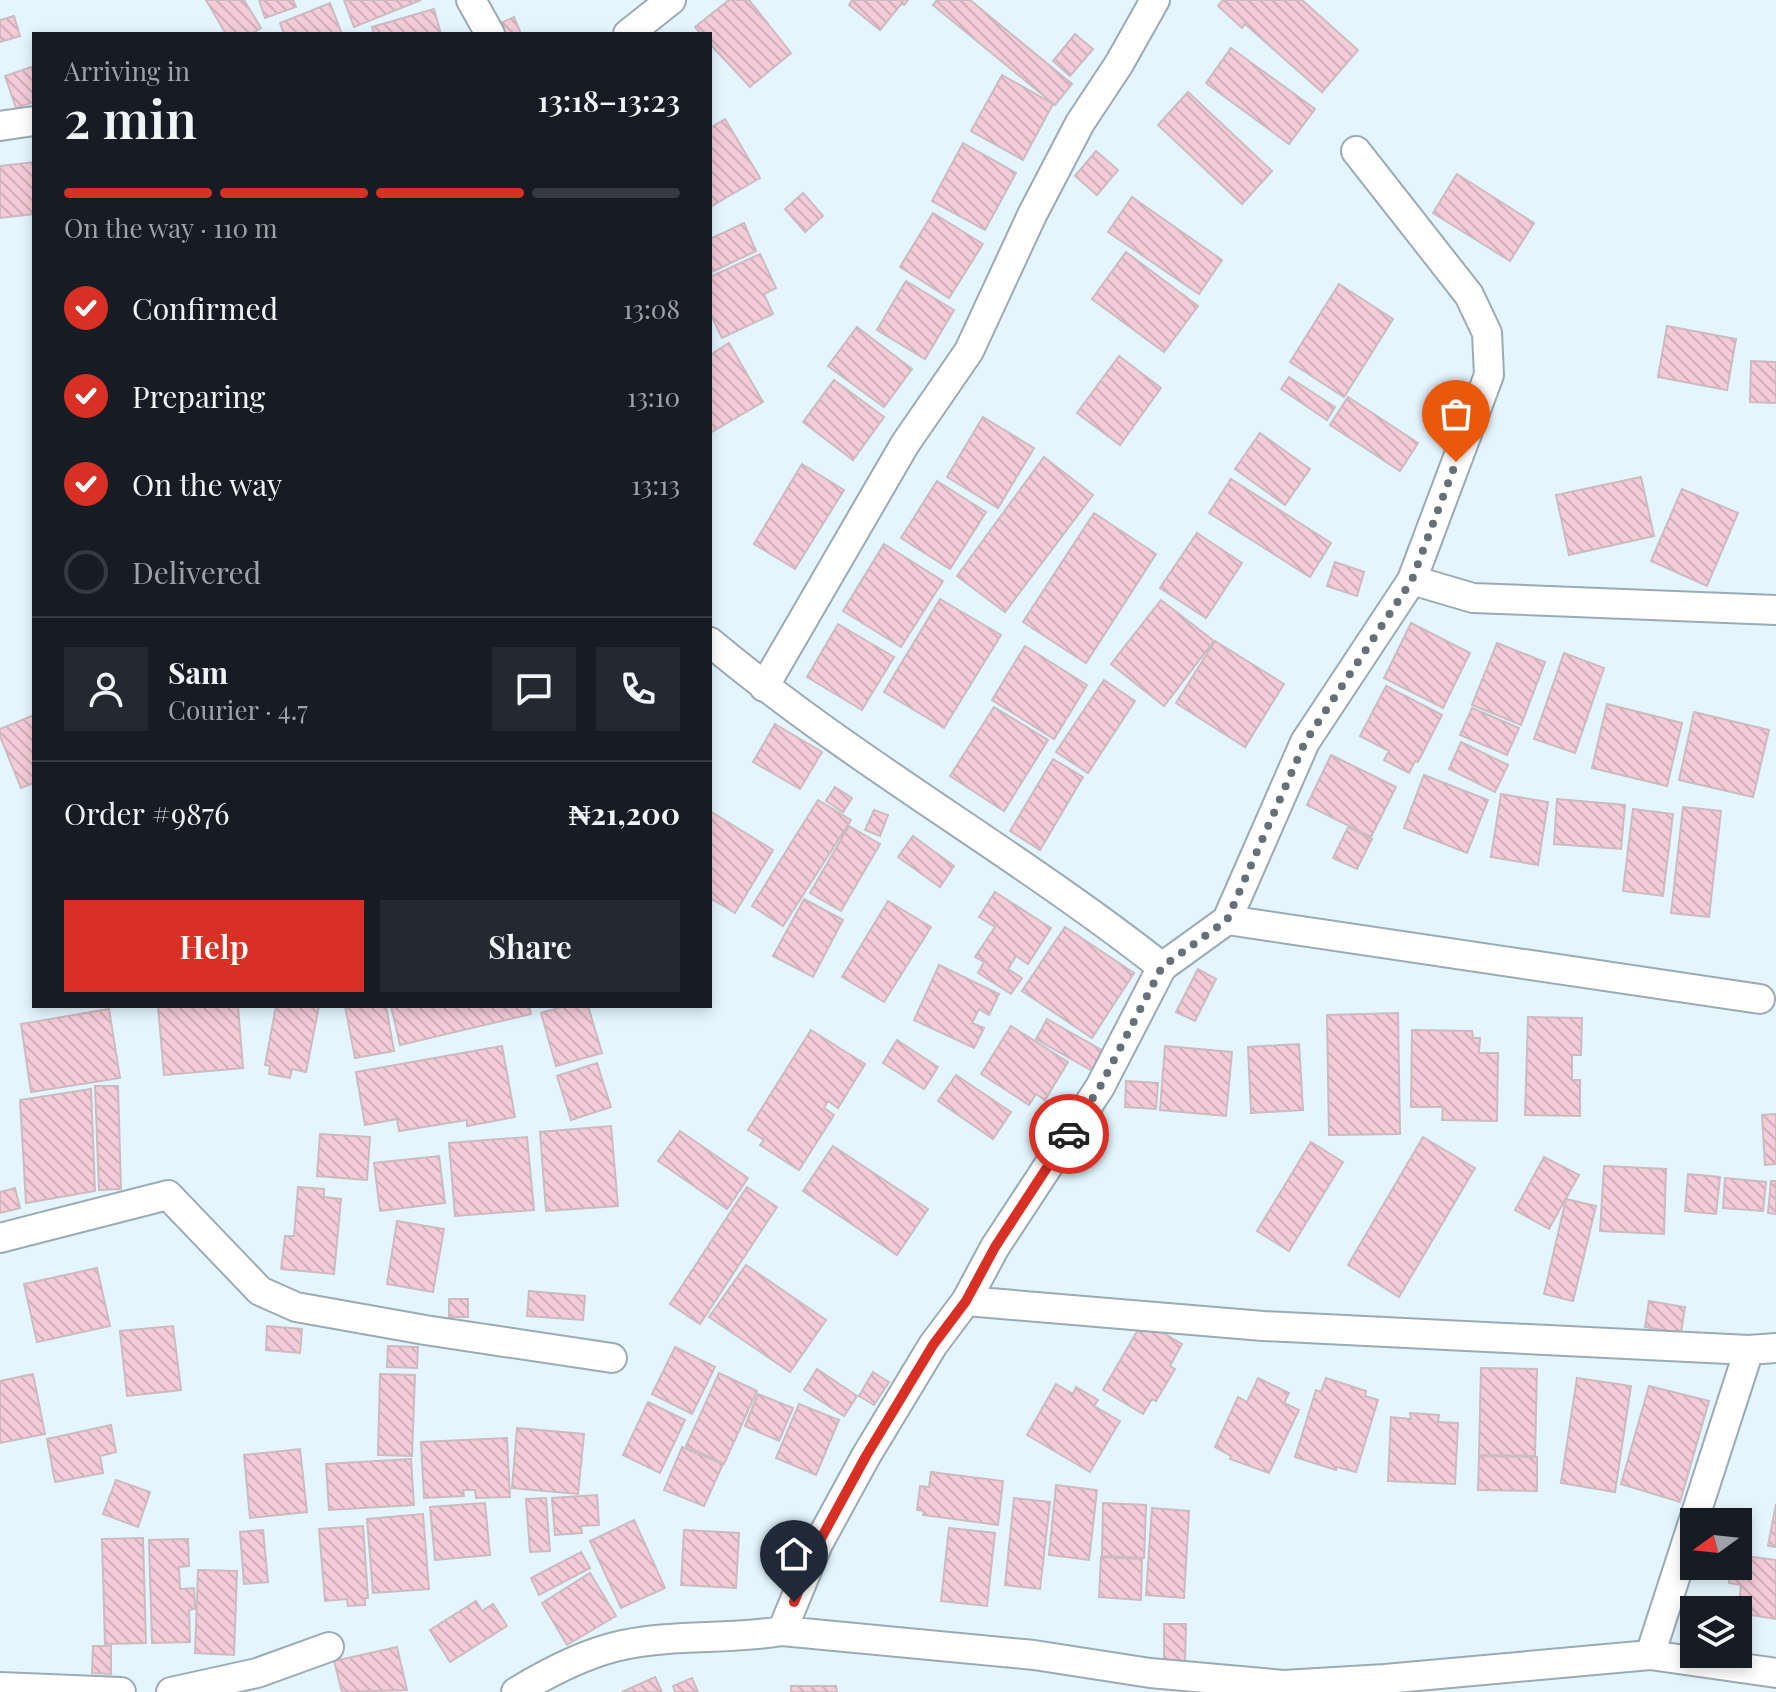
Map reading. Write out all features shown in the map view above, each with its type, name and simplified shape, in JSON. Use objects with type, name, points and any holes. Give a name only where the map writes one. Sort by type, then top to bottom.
[{"type":"street","points":[[471,0],[489,32]]},
{"type":"street","points":[[631,32],[671,0]]},
{"type":"street","points":[[764,687],[905,444],[969,351],[1032,215],[1080,123],[1119,64],[1155,0]]},
{"type":"street","points":[[0,126],[32,121]]},
{"type":"street","points":[[782,1631],[818,1544],[866,1456],[933,1345],[966,1301],[995,1247],[1100,1087],[1162,967],[1227,920],[1305,742],[1412,580],[1489,375],[1487,333],[1469,295],[1356,151]]},
{"type":"street","points":[[1412,580],[1473,598],[1776,610]]},
{"type":"street","points":[[712,644],[764,687],[1094,914],[1162,967]]},
{"type":"street","points":[[1227,920],[1760,999]]},
{"type":"street","points":[[0,1238],[168,1195],[260,1291],[296,1307],[612,1358]]},
{"type":"street","points":[[966,1301],[1263,1326],[1762,1349],[1650,1655]]},
{"type":"street","points":[[516,1692],[553,1670],[621,1645],[782,1631],[1034,1655],[1150,1673],[1284,1685],[1650,1655],[1776,1673]]},
{"type":"street","points":[[171,1692],[257,1673],[329,1647]]},
{"type":"street","points":[[0,1687],[121,1692]]},
{"type":"building","points":[[206,0],[244,0],[261,28],[255,32],[225,32]]},
{"type":"building","points":[[259,0],[293,0],[296,7],[265,18]]},
{"type":"building","points":[[344,0],[421,0],[354,27]]},
{"type":"building","points":[[729,0],[749,0],[791,53],[750,87],[712,46],[712,32],[699,32],[695,27]]},
{"type":"building","points":[[852,0],[908,0],[880,30],[849,5]]},
{"type":"building","points":[[937,0],[970,0],[1072,84],[1055,105],[933,5]]},
{"type":"building","points":[[1223,0],[1302,0],[1358,50],[1322,92],[1245,24],[1242,28],[1218,6]]},
{"type":"building","points":[[330,3],[341,32],[283,32],[280,23]]},
{"type":"building","points":[[434,9],[440,32],[373,32],[372,27]]},
{"type":"building","points":[[14,16],[20,36],[0,42],[0,20]]},
{"type":"building","points":[[514,17],[520,32],[499,32],[496,25]]},
{"type":"building","points":[[1075,34],[1093,49],[1070,76],[1053,61]]},
{"type":"building","points":[[1231,48],[1315,109],[1289,144],[1206,83]]},
{"type":"building","points":[[31,67],[32,103],[16,108],[5,76]]},
{"type":"building","points":[[1002,75],[1053,104],[1023,160],[971,131]]},
{"type":"building","points":[[1188,92],[1272,171],[1242,204],[1158,125]]},
{"type":"building","points":[[725,119],[760,178],[712,206],[712,127]]},
{"type":"building","points":[[963,143],[1016,173],[985,230],[932,201]]},
{"type":"building","points":[[1096,151],[1118,170],[1097,195],[1075,176]]},
{"type":"building","points":[[32,162],[32,214],[0,218],[0,166]]},
{"type":"building","points":[[1457,174],[1534,223],[1510,261],[1433,213]]},
{"type":"building","points":[[803,193],[823,216],[805,232],[785,209]]},
{"type":"building","points":[[1132,197],[1222,260],[1199,294],[1108,232]]},
{"type":"building","points":[[933,213],[983,244],[949,298],[900,267]]},
{"type":"building","points":[[744,223],[756,251],[712,272],[712,238]]},
{"type":"building","points":[[1126,252],[1198,306],[1164,352],[1092,299]]},
{"type":"building","points":[[760,254],[776,288],[764,294],[773,314],[722,338],[712,317],[712,276]]},
{"type":"building","points":[[906,281],[954,310],[925,359],[877,330]]},
{"type":"building","points":[[1339,284],[1393,319],[1344,397],[1290,362]]},
{"type":"building","points":[[1667,326],[1736,339],[1727,390],[1658,377]]},
{"type":"building","points":[[857,327],[912,369],[884,407],[828,366]]},
{"type":"building","points":[[729,343],[763,402],[712,432],[712,354]]},
{"type":"building","points":[[1119,356],[1161,388],[1120,445],[1077,413]]},
{"type":"building","points":[[1751,361],[1776,362],[1776,403],[1750,402]]},
{"type":"building","points":[[1289,377],[1335,407],[1327,420],[1281,389]]},
{"type":"building","points":[[834,380],[884,417],[853,460],[803,422]]},
{"type":"building","points":[[1348,397],[1418,443],[1400,471],[1330,425]]},
{"type":"building","points":[[983,417],[1034,448],[998,508],[947,477]]},
{"type":"building","points":[[1260,433],[1310,469],[1285,505],[1235,469]]},
{"type":"building","points":[[1044,457],[1093,495],[1005,612],[957,576]]},
{"type":"building","points":[[802,464],[844,490],[795,569],[754,544]]},
{"type":"building","points":[[1641,477],[1654,536],[1569,555],[1556,495]]},
{"type":"building","points":[[1231,479],[1331,543],[1310,577],[1209,513]]},
{"type":"building","points":[[937,481],[986,512],[950,569],[901,538]]},
{"type":"building","points":[[1682,489],[1738,513],[1707,586],[1651,561]]},
{"type":"building","points":[[1094,513],[1156,554],[1086,663],[1023,622]]},
{"type":"building","points":[[1197,533],[1242,563],[1206,618],[1160,588]]},
{"type":"building","points":[[884,544],[943,581],[901,647],[843,611]]},
{"type":"building","points":[[1335,562],[1364,572],[1357,596],[1327,586]]},
{"type":"building","points":[[940,599],[1001,635],[944,728],[884,692]]},
{"type":"building","points":[[1161,600],[1214,641],[1164,706],[1111,664]]},
{"type":"building","points":[[1411,623],[1470,653],[1443,708],[1384,678]]},
{"type":"building","points":[[838,624],[894,657],[862,710],[807,677]]},
{"type":"building","points":[[1215,641],[1284,684],[1245,747],[1176,703]]},
{"type":"building","points":[[1497,643],[1545,662],[1521,725],[1472,705]]},
{"type":"building","points":[[1025,646],[1087,685],[1054,739],[992,700]]},
{"type":"building","points":[[1564,653],[1604,668],[1575,753],[1534,739]]},
{"type":"building","points":[[1104,680],[1135,701],[1088,773],[1056,752]]},
{"type":"building","points":[[1386,686],[1442,715],[1409,773],[1384,760],[1389,751],[1360,736]]},
{"type":"building","points":[[1607,704],[1682,723],[1667,786],[1592,768]]},
{"type":"building","points":[[994,707],[1048,740],[1004,811],[950,776]]},
{"type":"building","points":[[1472,708],[1519,728],[1507,755],[1460,735]]},
{"type":"building","points":[[1694,712],[1769,730],[1753,797],[1679,780]]},
{"type":"building","points":[[32,716],[32,784],[21,788],[0,729]]},
{"type":"building","points":[[775,724],[822,752],[800,789],[753,762]]},
{"type":"building","points":[[1461,742],[1508,765],[1495,792],[1449,769]]},
{"type":"building","points":[[1331,755],[1396,787],[1371,837],[1307,805]]},
{"type":"building","points":[[1053,759],[1083,777],[1040,850],[1010,831]]},
{"type":"building","points":[[1424,775],[1488,800],[1467,853],[1404,828]]},
{"type":"building","points":[[835,787],[852,798],[843,812],[826,801]]},
{"type":"building","points":[[1501,794],[1548,802],[1538,865],[1491,857]]},
{"type":"building","points":[[1557,799],[1625,805],[1621,849],[1554,844]]},
{"type":"building","points":[[818,800],[851,820],[783,926],[752,906]]},
{"type":"building","points":[[1683,807],[1721,811],[1709,917],[1671,913]]},
{"type":"building","points":[[1633,809],[1673,814],[1663,896],[1623,891]]},
{"type":"building","points":[[874,810],[888,815],[880,836],[865,830]]},
{"type":"building","points":[[712,812],[773,850],[735,913],[712,899]]},
{"type":"building","points":[[849,826],[880,844],[841,911],[810,893]]},
{"type":"building","points":[[1348,827],[1372,839],[1357,869],[1333,858]]},
{"type":"building","points":[[913,836],[954,866],[940,887],[898,857]]},
{"type":"building","points":[[995,892],[1051,928],[1028,964],[1016,956],[1008,969],[1022,978],[1011,994],[978,973],[984,962],[975,957],[995,927],[979,917]]},
{"type":"building","points":[[804,899],[843,920],[813,977],[773,956]]},
{"type":"building","points":[[888,901],[931,927],[884,1002],[842,977]]},
{"type":"building","points":[[1065,927],[1134,973],[1092,1038],[1022,991]]},
{"type":"building","points":[[939,965],[999,994],[989,1015],[979,1009],[972,1023],[984,1028],[974,1048],[914,1020]]},
{"type":"building","points":[[1198,969],[1216,979],[1195,1021],[1176,1012]]},
{"type":"building","points":[[158,1008],[238,1008],[243,1068],[164,1075]]},
{"type":"building","points":[[276,1008],[319,1008],[306,1072],[292,1069],[290,1078],[269,1074],[270,1066],[265,1065]]},
{"type":"building","points":[[345,1008],[386,1008],[394,1051],[355,1058]]},
{"type":"building","points":[[391,1008],[530,1008],[531,1014],[400,1045]]},
{"type":"building","points":[[558,1008],[589,1008],[602,1053],[556,1066],[541,1013]]},
{"type":"building","points":[[109,1009],[120,1078],[31,1092],[21,1024]]},
{"type":"building","points":[[1398,1013],[1400,1134],[1329,1135],[1327,1015]]},
{"type":"building","points":[[1528,1017],[1582,1018],[1581,1055],[1572,1055],[1572,1080],[1580,1080],[1580,1116],[1525,1115]]},
{"type":"building","points":[[1047,1019],[1105,1052],[1094,1072],[1036,1039]]},
{"type":"building","points":[[1011,1026],[1068,1062],[1045,1100],[1036,1094],[1029,1105],[981,1074]]},
{"type":"building","points":[[811,1030],[865,1064],[838,1108],[828,1101],[824,1108],[834,1115],[799,1170],[760,1145],[764,1140],[748,1130]]},
{"type":"building","points":[[1412,1030],[1472,1031],[1473,1038],[1480,1038],[1479,1053],[1498,1053],[1497,1121],[1442,1120],[1443,1107],[1411,1107]]},
{"type":"building","points":[[897,1040],[938,1067],[924,1089],[883,1063]]},
{"type":"building","points":[[1299,1044],[1303,1110],[1251,1113],[1248,1047]]},
{"type":"building","points":[[502,1046],[515,1117],[467,1126],[467,1120],[399,1131],[397,1119],[365,1125],[356,1072]]},
{"type":"building","points":[[1165,1046],[1232,1052],[1226,1116],[1160,1110]]},
{"type":"building","points":[[597,1063],[611,1107],[571,1120],[557,1076]]},
{"type":"building","points":[[956,1075],[1011,1112],[993,1139],[938,1101]]},
{"type":"building","points":[[1126,1081],[1158,1083],[1156,1109],[1125,1107]]},
{"type":"building","points":[[95,1086],[118,1086],[121,1189],[99,1190]]},
{"type":"building","points":[[91,1089],[95,1191],[26,1203],[20,1100]]},
{"type":"building","points":[[1776,1114],[1776,1164],[1765,1165],[1762,1115]]},
{"type":"building","points":[[611,1126],[618,1206],[546,1211],[540,1132]]},
{"type":"building","points":[[680,1131],[748,1178],[727,1209],[658,1161]]},
{"type":"building","points":[[320,1134],[370,1137],[367,1180],[317,1176]]},
{"type":"building","points":[[527,1137],[534,1210],[455,1216],[449,1143]]},
{"type":"building","points":[[1423,1137],[1475,1168],[1399,1297],[1348,1265]]},
{"type":"building","points":[[1311,1142],[1343,1162],[1289,1251],[1257,1231]]},
{"type":"building","points":[[833,1146],[928,1209],[897,1255],[803,1191]]},
{"type":"building","points":[[439,1156],[445,1203],[380,1211],[374,1163]]},
{"type":"building","points":[[1544,1157],[1579,1175],[1549,1229],[1515,1210]]},
{"type":"building","points":[[1604,1166],[1666,1169],[1664,1234],[1600,1231]]},
{"type":"building","points":[[1688,1174],[1720,1177],[1716,1214],[1685,1211]]},
{"type":"building","points":[[1725,1178],[1766,1182],[1763,1211],[1723,1208]]},
{"type":"building","points":[[1771,1181],[1776,1181],[1776,1214],[1768,1213]]},
{"type":"building","points":[[298,1187],[324,1189],[324,1197],[341,1199],[334,1274],[281,1269],[285,1236],[294,1236]]},
{"type":"building","points":[[747,1187],[777,1207],[700,1324],[670,1304]]},
{"type":"building","points":[[15,1188],[20,1208],[0,1213],[0,1192]]},
{"type":"building","points":[[1566,1199],[1596,1206],[1573,1301],[1544,1294]]},
{"type":"building","points":[[397,1221],[444,1229],[433,1292],[387,1284]]},
{"type":"building","points":[[746,1265],[826,1320],[790,1372],[709,1317]]},
{"type":"building","points":[[97,1268],[110,1326],[37,1342],[24,1284]]},
{"type":"building","points":[[529,1291],[585,1296],[583,1320],[527,1316]]},
{"type":"building","points":[[449,1299],[468,1299],[468,1317],[449,1317]]},
{"type":"building","points":[[1649,1301],[1685,1307],[1681,1333],[1645,1327]]},
{"type":"building","points":[[1143,1321],[1182,1344],[1170,1366],[1175,1369],[1156,1401],[1152,1399],[1143,1414],[1103,1390]]},
{"type":"building","points":[[173,1326],[181,1390],[127,1396],[120,1331]]},
{"type":"building","points":[[267,1326],[302,1329],[300,1353],[266,1350]]},
{"type":"building","points":[[388,1346],[418,1347],[417,1368],[387,1367]]},
{"type":"building","points":[[675,1347],[715,1367],[692,1414],[652,1394]]},
{"type":"building","points":[[1481,1368],[1537,1369],[1535,1456],[1479,1455]]},
{"type":"building","points":[[817,1369],[857,1396],[844,1416],[804,1390]]},
{"type":"building","points":[[873,1372],[889,1382],[874,1405],[859,1396]]},
{"type":"building","points":[[719,1373],[757,1391],[724,1464],[686,1446]]},
{"type":"building","points":[[33,1374],[45,1434],[0,1443],[0,1381]]},
{"type":"building","points":[[380,1374],[415,1375],[412,1456],[378,1455]]},
{"type":"building","points":[[1258,1378],[1289,1393],[1284,1403],[1299,1410],[1269,1473],[1230,1459],[1231,1456],[1215,1447],[1238,1397],[1247,1402]]},
{"type":"building","points":[[1326,1378],[1366,1391],[1365,1396],[1378,1400],[1356,1472],[1337,1467],[1336,1470],[1295,1457],[1316,1390],[1321,1392]]},
{"type":"building","points":[[1577,1378],[1631,1386],[1615,1492],[1561,1483]]},
{"type":"building","points":[[1056,1384],[1073,1394],[1076,1387],[1098,1400],[1094,1406],[1120,1421],[1090,1472],[1027,1435]]},
{"type":"building","points":[[1649,1386],[1709,1401],[1680,1502],[1621,1484]]},
{"type":"building","points":[[758,1394],[793,1408],[779,1441],[745,1426]]},
{"type":"building","points":[[648,1402],[685,1420],[660,1473],[623,1455]]},
{"type":"building","points":[[799,1404],[839,1420],[816,1475],[776,1458]]},
{"type":"building","points":[[1410,1413],[1439,1415],[1438,1422],[1458,1423],[1455,1484],[1388,1481],[1391,1417],[1411,1419]]},
{"type":"building","points":[[111,1425],[116,1452],[100,1456],[103,1473],[55,1482],[47,1439]]},
{"type":"building","points":[[517,1428],[584,1434],[578,1494],[512,1488]]},
{"type":"building","points":[[507,1438],[510,1497],[476,1498],[475,1490],[463,1490],[464,1496],[424,1498],[421,1442]]},
{"type":"building","points":[[682,1447],[723,1464],[704,1506],[664,1490]]},
{"type":"building","points":[[300,1449],[307,1512],[250,1518],[244,1455]]},
{"type":"building","points":[[1479,1456],[1537,1457],[1537,1491],[1478,1490]]},
{"type":"building","points":[[411,1459],[414,1505],[329,1510],[326,1464]]},
{"type":"building","points":[[931,1472],[1003,1481],[998,1525],[923,1515],[924,1511],[917,1510],[920,1486],[929,1487]]},
{"type":"building","points":[[116,1480],[150,1492],[138,1527],[103,1514]]},
{"type":"building","points":[[1056,1485],[1097,1490],[1089,1560],[1049,1555]]},
{"type":"building","points":[[597,1495],[599,1525],[581,1526],[582,1533],[555,1535],[552,1498]]},
{"type":"building","points":[[546,1498],[550,1551],[530,1552],[526,1499]]},
{"type":"building","points":[[1014,1498],[1050,1502],[1040,1589],[1005,1585]]},
{"type":"building","points":[[485,1503],[490,1555],[435,1560],[430,1507]]},
{"type":"building","points":[[1103,1503],[1146,1505],[1144,1558],[1102,1556]]},
{"type":"building","points":[[1776,1504],[1776,1547],[1768,1546]]},
{"type":"building","points":[[1152,1508],[1189,1511],[1184,1598],[1146,1595]]},
{"type":"building","points":[[423,1514],[429,1589],[373,1593],[367,1519]]},
{"type":"building","points":[[634,1520],[665,1588],[621,1608],[590,1541]]},
{"type":"building","points":[[363,1526],[368,1598],[365,1598],[365,1605],[348,1606],[347,1599],[325,1601],[319,1529]]},
{"type":"building","points":[[949,1528],[995,1533],[987,1606],[941,1601]]},
{"type":"building","points":[[263,1530],[268,1582],[244,1584],[240,1532]]},
{"type":"building","points":[[684,1530],[739,1533],[736,1588],[681,1585]]},
{"type":"building","points":[[143,1538],[146,1643],[105,1644],[102,1539]]},
{"type":"building","points":[[188,1539],[189,1566],[179,1567],[180,1589],[194,1588],[195,1609],[189,1610],[190,1642],[152,1643],[149,1540]]},
{"type":"building","points":[[581,1552],[590,1568],[539,1595],[531,1578]]},
{"type":"building","points":[[1101,1557],[1142,1559],[1141,1600],[1099,1597]]},
{"type":"building","points":[[1752,1557],[1776,1560],[1776,1619],[1752,1615],[1752,1596],[1740,1596],[1741,1585],[1729,1583],[1729,1580],[1752,1580]]},
{"type":"building","points":[[198,1570],[237,1571],[234,1655],[195,1653]]},
{"type":"building","points":[[590,1573],[616,1616],[567,1645],[542,1603]]},
{"type":"building","points":[[476,1601],[482,1611],[493,1604],[507,1626],[450,1662],[430,1630]]},
{"type":"building","points":[[1164,1624],[1186,1624],[1185,1664],[1164,1663]]},
{"type":"building","points":[[93,1646],[111,1646],[111,1674],[92,1673]]},
{"type":"building","points":[[397,1647],[407,1690],[342,1692],[334,1661]]},
{"type":"building","points":[[655,1677],[662,1692],[622,1692]]},
{"type":"building","points":[[692,1678],[698,1692],[675,1692],[673,1686]]},
{"type":"building","points":[[791,1686],[836,1686],[837,1692],[791,1692]]},
{"type":"way so far","points":[[1069,1134],[1100,1087],[1162,967],[1227,920],[1305,742],[1412,580],[1456,462]]},
{"type":"route","points":[[794,1602],[818,1544],[866,1456],[933,1345],[966,1301],[995,1247],[1069,1134]]}]
